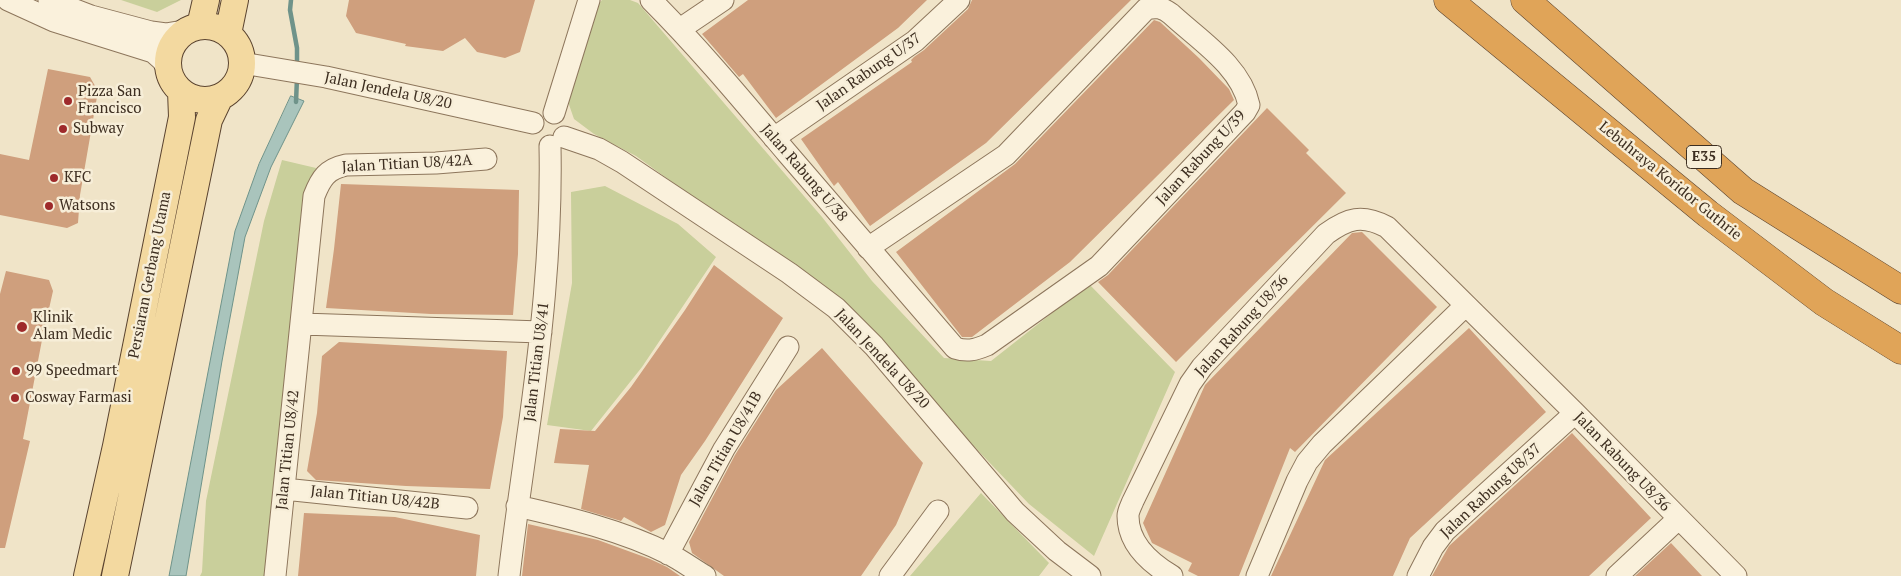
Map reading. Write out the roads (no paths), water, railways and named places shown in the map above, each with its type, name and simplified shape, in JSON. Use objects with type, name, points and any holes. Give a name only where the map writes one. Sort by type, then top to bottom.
[{"type":"highway","name":"Lebuhraya Koridor Guthrie","points":[[1448,0],[1708,214],[1824,302],[1901,350]]},
{"type":"highway","name":"E35","points":[[1525,0],[1743,191],[1901,290]]},
{"type":"highway","points":[[1529,0],[1553,23]]},
{"type":"main road","points":[[194,28],[206,0]]},
{"type":"main road","points":[[228,34],[235,0]]},
{"type":"main road","points":[[210,26],[228,34],[236,42],[241,52],[241,73],[236,83],[220,97],[210,100],[189,96],[175,80],[169,58],[172,47],[179,37],[194,28],[210,26]]},
{"type":"main road","name":"Persiaran Gerbang Utama","points":[[87,576],[116,446],[182,117],[175,80]]},
{"type":"main road","name":"Persiaran Gerbang Utama","points":[[116,576],[210,120],[220,97]]},
{"type":"street","points":[[8,0],[54,21],[153,52],[162,60],[175,80]]},
{"type":"street","points":[[49,0],[91,16],[151,32],[166,34],[194,28]]},
{"type":"street","points":[[554,113],[589,0]]},
{"type":"street","name":"Jalan Rabung U/38","points":[[651,0],[680,29],[955,348]]},
{"type":"street","points":[[680,29],[723,0]]},
{"type":"street","name":"Jalan Rabung U/37","points":[[774,138],[915,41],[959,0]]},
{"type":"street","name":"Jalan Rabung U/39","points":[[868,248],[1006,155],[1146,9],[1154,7],[1165,9],[1234,72],[1249,105],[1245,112],[1099,266],[987,346],[970,351],[955,348]]},
{"type":"street","name":"Jalan Jendela U8/20","points":[[242,63],[326,77],[533,123]]},
{"type":"street","points":[[554,113],[562,118],[566,128],[557,142],[541,144],[534,138],[533,123],[541,114],[554,113]]},
{"type":"street","name":"Jalan Jendela U8/20","points":[[557,142],[599,149],[622,162],[789,273],[836,308],[874,346],[1015,512],[1057,551],[1090,576]]},
{"type":"street","name":"Jalan Titian U8/41","points":[[509,576],[541,332],[551,182],[557,142]]},
{"type":"street","name":"Jalan Titian U8/42A","points":[[314,196],[325,174],[336,167],[358,163],[486,159]]},
{"type":"street","name":"Jalan Titian U8/42","points":[[275,576],[314,196]]},
{"type":"street","name":"Jalan Rabung U8/36","points":[[1172,576],[1156,567],[1136,544],[1128,515],[1132,501],[1190,384],[1202,367],[1326,234],[1350,220],[1361,218],[1374,221],[1386,227],[1575,413],[1736,576]]},
{"type":"street","points":[[1257,576],[1297,481],[1307,462],[1322,444],[1465,306]]},
{"type":"street","points":[[302,324],[541,332]]},
{"type":"street","name":"Jalan Titian U8/41B","points":[[668,554],[724,449],[788,347]]},
{"type":"street","name":"Jalan Rabung U8/37","points":[[1418,576],[1433,547],[1445,531],[1575,413]]},
{"type":"street","name":"Jalan Titian U8/42B","points":[[284,488],[467,508]]},
{"type":"street","points":[[517,506],[566,517],[668,554],[706,576]]},
{"type":"street","points":[[890,576],[938,511]]},
{"type":"street","points":[[1617,576],[1678,519]]},
{"type":"water","points":[[291,96],[304,101],[271,167],[245,237],[186,576],[169,576],[235,231],[259,164]]},
{"type":"waterway","points":[[291,0],[290,10],[297,48],[297,67]]},
{"type":"waterway","points":[[296,102],[297,78]]},
{"type":"place","name":"Pizza San Francisco","points":[[68,101]]},
{"type":"place","name":"Subway","points":[[63,129]]},
{"type":"place","name":"KFC","points":[[54,178]]},
{"type":"place","name":"Watsons","points":[[49,206]]},
{"type":"place","name":"Klinik Alam Medic","points":[[22,327]]},
{"type":"place","name":"99 Speedmart","points":[[16,371]]},
{"type":"place","name":"Cosway Farmasi","points":[[15,398]]}]
